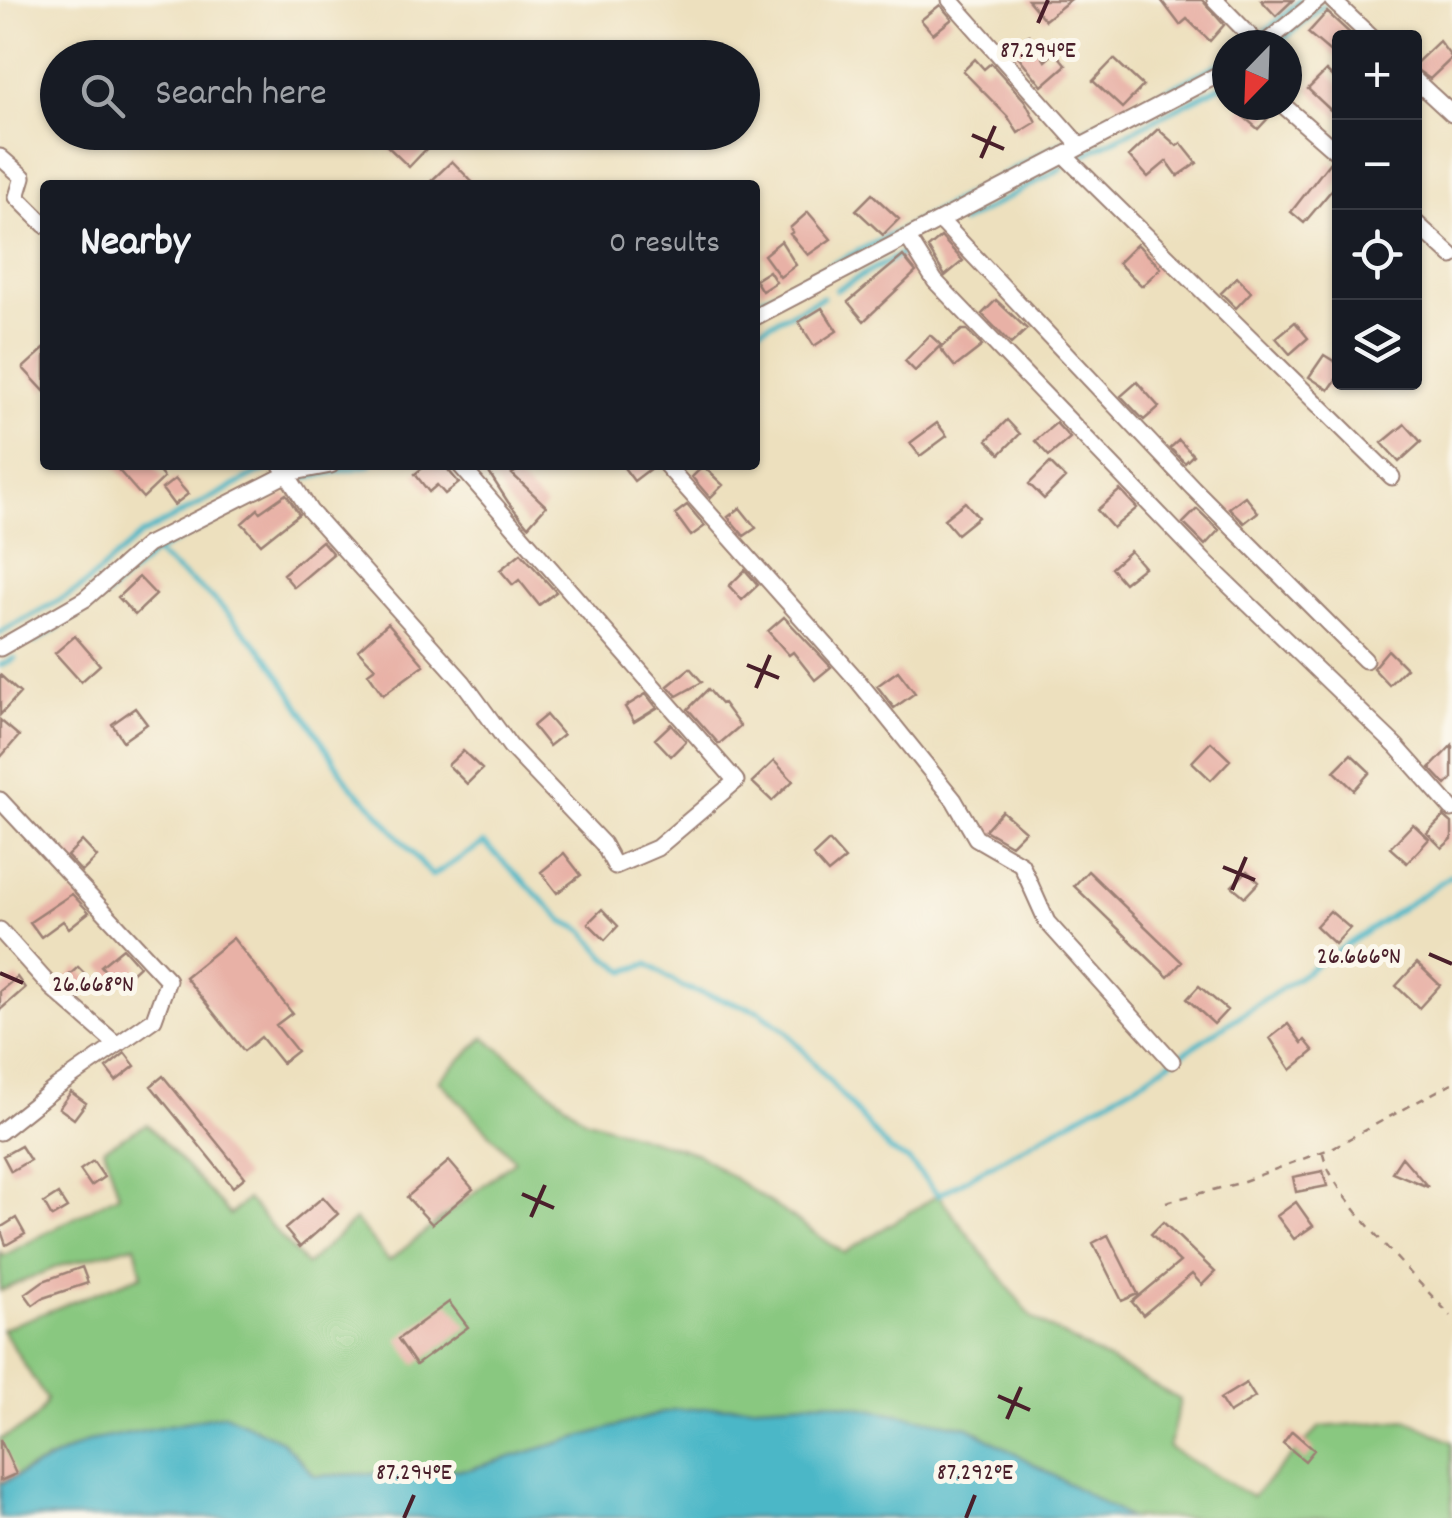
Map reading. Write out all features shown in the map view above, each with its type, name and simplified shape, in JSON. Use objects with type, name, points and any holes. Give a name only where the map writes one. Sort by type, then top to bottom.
[{"type":"street","points":[[950,0],[1080,145]]},
{"type":"street","points":[[1215,0],[1246,30]]},
{"type":"street","points":[[1332,0],[1364,30]]},
{"type":"street","points":[[1279,30],[1314,1]]},
{"type":"street","points":[[760,314],[1212,78]]},
{"type":"street","points":[[1422,86],[1452,114]]},
{"type":"street","points":[[1300,120],[1332,147]]},
{"type":"street","points":[[1064,155],[1392,477]]},
{"type":"street","points":[[0,157],[23,178],[17,197],[40,221]]},
{"type":"street","points":[[941,222],[1194,488],[1365,660]]},
{"type":"street","points":[[1422,228],[1452,256]]},
{"type":"street","points":[[908,238],[948,295],[1206,564],[1396,746],[1452,809]]},
{"type":"street","points":[[0,648],[85,599],[148,545],[283,470]]},
{"type":"street","points":[[286,470],[310,511],[464,682],[510,746],[602,844],[615,866],[657,848],[736,781],[464,470]]},
{"type":"street","points":[[670,470],[858,681],[954,800],[976,838],[1021,864],[1047,922],[1172,1061]]},
{"type":"street","points":[[0,800],[168,980],[154,1019],[0,1132]]},
{"type":"street","points":[[0,930],[51,987],[117,1045]]},
{"type":"path","points":[[1166,1202],[1236,1184],[1323,1152],[1452,1083]]},
{"type":"path","points":[[1323,1152],[1325,1166],[1354,1205],[1451,1316]]},
{"type":"green space","points":[[485,1037],[584,1119],[698,1154],[844,1253],[938,1195],[1032,1318],[1180,1400],[1169,1448],[1252,1497],[1320,1427],[1407,1420],[1452,1442],[1452,1518],[1129,1518],[968,1427],[673,1410],[470,1469],[315,1476],[282,1441],[89,1441],[0,1483],[0,1439],[34,1419],[46,1399],[2,1329],[142,1275],[135,1245],[59,1266],[0,1291],[0,1252],[3,1256],[119,1194],[104,1148],[147,1124],[230,1215],[247,1199],[306,1265],[355,1220],[389,1261],[515,1160],[439,1080]]},
{"type":"water","points":[[826,1401],[968,1427],[1129,1518],[0,1518],[0,1484],[89,1441],[225,1414],[282,1441],[315,1476],[470,1469],[673,1410]]},
{"type":"building","points":[[1028,0],[1070,0],[1045,20]]},
{"type":"building","points":[[1161,0],[1202,0],[1224,25],[1212,30],[1210,41],[1187,19],[1180,25]]},
{"type":"building","points":[[1261,0],[1293,0],[1276,16]]},
{"type":"building","points":[[940,5],[952,19],[933,34],[921,20]]},
{"type":"building","points":[[1327,12],[1346,30],[1332,30],[1332,53],[1308,33]]},
{"type":"building","points":[[1029,35],[1045,61],[1055,52],[1066,65],[1042,86],[1010,46]]},
{"type":"building","points":[[1439,41],[1452,58],[1430,79],[1422,74],[1422,57]]},
{"type":"building","points":[[975,59],[984,69],[991,63],[1025,101],[1036,122],[1018,133],[1008,117],[963,71]]},
{"type":"building","points":[[1114,59],[1143,86],[1122,108],[1093,81]]},
{"type":"building","points":[[1326,71],[1332,77],[1332,112],[1308,89]]},
{"type":"building","points":[[1247,120],[1266,120],[1258,129]]},
{"type":"building","points":[[1158,129],[1177,146],[1181,143],[1197,163],[1178,176],[1167,161],[1148,177],[1129,156]]},
{"type":"building","points":[[391,150],[425,150],[409,167]]},
{"type":"building","points":[[452,161],[470,180],[432,180]]},
{"type":"building","points":[[1332,164],[1332,190],[1304,223],[1291,212]]},
{"type":"building","points":[[872,194],[899,219],[883,235],[856,210]]},
{"type":"building","points":[[808,212],[831,239],[808,255],[790,234],[790,228]]},
{"type":"building","points":[[941,237],[963,261],[945,276],[928,248]]},
{"type":"building","points":[[781,241],[796,265],[780,277],[764,255]]},
{"type":"building","points":[[1137,244],[1161,268],[1142,286],[1118,263]]},
{"type":"building","points":[[903,256],[916,272],[864,321],[848,302]]},
{"type":"building","points":[[769,271],[776,282],[762,291],[760,277]]},
{"type":"building","points":[[1237,277],[1251,292],[1236,308],[1221,293]]},
{"type":"building","points":[[996,300],[1027,329],[1011,344],[982,314]]},
{"type":"building","points":[[822,308],[837,331],[814,346],[799,322]]},
{"type":"building","points":[[1295,322],[1308,338],[1290,354],[1276,338]]},
{"type":"building","points":[[967,330],[982,346],[955,367],[940,348]]},
{"type":"building","points":[[930,335],[941,345],[915,371],[905,361]]},
{"type":"building","points":[[40,353],[40,387],[23,368]]},
{"type":"building","points":[[1324,355],[1332,360],[1329,390],[1309,377]]},
{"type":"building","points":[[1137,382],[1159,407],[1144,420],[1121,396]]},
{"type":"building","points":[[1007,420],[1020,434],[1000,454],[987,440]]},
{"type":"building","points":[[937,423],[947,436],[920,456],[910,443]]},
{"type":"building","points":[[1056,423],[1070,438],[1049,456],[1035,441]]},
{"type":"building","points":[[1405,424],[1421,442],[1399,462],[1382,443]]},
{"type":"building","points":[[1179,440],[1193,455],[1185,463],[1170,448]]},
{"type":"building","points":[[1050,463],[1065,478],[1044,499],[1029,484]]},
{"type":"building","points":[[118,470],[157,470],[164,478],[143,498]]},
{"type":"building","points":[[420,470],[448,470],[459,483],[445,494],[437,485],[429,492],[415,474]]},
{"type":"building","points":[[487,470],[518,470],[512,474],[546,506],[528,526]]},
{"type":"building","points":[[626,470],[648,470],[634,481]]},
{"type":"building","points":[[699,470],[707,470],[723,485],[710,498],[692,477]]},
{"type":"building","points":[[175,479],[188,494],[174,505],[162,489]]},
{"type":"building","points":[[1120,490],[1137,508],[1113,528],[1097,510]]},
{"type":"building","points":[[286,494],[299,514],[261,544],[242,523]]},
{"type":"building","points":[[1245,496],[1258,512],[1244,523],[1229,508]]},
{"type":"building","points":[[965,502],[978,517],[957,534],[944,519]]},
{"type":"building","points":[[687,505],[705,526],[691,536],[675,514]]},
{"type":"building","points":[[740,508],[756,528],[744,536],[728,517]]},
{"type":"building","points":[[1197,509],[1219,530],[1205,545],[1183,523]]},
{"type":"building","points":[[322,541],[333,554],[294,587],[283,574]]},
{"type":"building","points":[[1130,551],[1144,567],[1124,583],[1111,568]]},
{"type":"building","points":[[521,553],[556,592],[539,605],[519,580],[513,585],[500,570]]},
{"type":"building","points":[[745,570],[758,585],[742,600],[729,586]]},
{"type":"building","points":[[139,577],[156,595],[135,615],[118,597]]},
{"type":"building","points":[[784,617],[831,667],[815,680],[793,652],[789,655],[768,631]]},
{"type":"building","points":[[388,623],[424,665],[383,695],[368,673],[375,668],[358,650]]},
{"type":"building","points":[[75,636],[100,665],[81,682],[55,653]]},
{"type":"building","points":[[1388,650],[1406,668],[1389,685],[1373,668]]},
{"type":"building","points":[[690,668],[702,682],[677,696],[668,686]]},
{"type":"building","points":[[898,671],[915,693],[894,708],[877,686]]},
{"type":"building","points":[[0,675],[20,693],[0,715]]},
{"type":"building","points":[[708,689],[740,726],[719,744],[688,709]]},
{"type":"building","points":[[646,694],[657,708],[634,722],[625,707]]},
{"type":"building","points":[[135,708],[147,724],[123,741],[112,724]]},
{"type":"building","points":[[546,715],[563,735],[549,746],[533,726]]},
{"type":"building","points":[[0,720],[19,736],[0,758]]},
{"type":"building","points":[[671,724],[686,741],[671,756],[655,739]]},
{"type":"building","points":[[1211,742],[1230,760],[1211,780],[1192,762]]},
{"type":"building","points":[[1452,745],[1452,779],[1446,785],[1430,768]]},
{"type":"building","points":[[463,751],[482,769],[467,784],[448,765]]},
{"type":"building","points":[[1351,754],[1370,772],[1354,790],[1334,771]]},
{"type":"building","points":[[774,761],[793,781],[772,801],[752,782]]},
{"type":"building","points":[[1002,811],[1025,831],[1011,845],[985,830]]},
{"type":"building","points":[[1444,816],[1452,823],[1452,839],[1442,848],[1427,833]]},
{"type":"building","points":[[1413,824],[1429,839],[1407,863],[1390,848]]},
{"type":"building","points":[[82,841],[97,857],[82,872],[67,856]]},
{"type":"building","points":[[829,841],[845,859],[828,873],[813,856]]},
{"type":"building","points":[[564,853],[581,875],[557,893],[541,872]]},
{"type":"building","points":[[1088,871],[1182,962],[1168,977],[1074,886]]},
{"type":"building","points":[[1247,871],[1259,882],[1245,897],[1232,886]]},
{"type":"building","points":[[72,894],[89,912],[69,928],[63,921],[41,937],[30,922]]},
{"type":"building","points":[[602,909],[618,926],[605,940],[588,923]]},
{"type":"building","points":[[1330,911],[1350,928],[1335,944],[1316,926]]},
{"type":"building","points":[[233,938],[292,1013],[276,1025],[297,1051],[282,1063],[261,1037],[244,1051],[185,977]]},
{"type":"building","points":[[123,948],[139,966],[118,985],[101,966]]},
{"type":"building","points":[[1417,963],[1440,985],[1419,1008],[1396,986]]},
{"type":"building","points":[[78,967],[90,979],[76,994],[62,982]]},
{"type":"building","points":[[17,977],[25,988],[0,1010],[0,991]]},
{"type":"building","points":[[1199,986],[1227,1010],[1214,1024],[1187,999]]},
{"type":"building","points":[[1288,1024],[1302,1043],[1305,1040],[1314,1051],[1291,1070],[1270,1038]]},
{"type":"building","points":[[125,1053],[135,1066],[116,1081],[106,1068]]},
{"type":"building","points":[[163,1076],[245,1177],[233,1187],[151,1086]]},
{"type":"building","points":[[71,1092],[86,1103],[74,1119],[59,1108]]},
{"type":"building","points":[[21,1146],[30,1160],[11,1171],[3,1156]]},
{"type":"building","points":[[1402,1157],[1428,1187],[1392,1172]]},
{"type":"building","points":[[93,1161],[104,1177],[91,1186],[80,1170]]},
{"type":"building","points":[[449,1161],[473,1189],[432,1224],[407,1197]]},
{"type":"building","points":[[1323,1171],[1327,1186],[1296,1192],[1293,1177]]},
{"type":"building","points":[[58,1194],[67,1208],[52,1217],[44,1203]]},
{"type":"building","points":[[323,1197],[338,1214],[300,1247],[285,1229]]},
{"type":"building","points":[[1296,1202],[1313,1226],[1294,1239],[1277,1216]]},
{"type":"building","points":[[16,1218],[25,1234],[6,1245],[0,1228]]},
{"type":"building","points":[[1163,1222],[1215,1272],[1202,1285],[1192,1274],[1143,1315],[1132,1302],[1180,1262],[1151,1234]]},
{"type":"building","points":[[1108,1235],[1138,1294],[1122,1301],[1093,1243]]},
{"type":"building","points":[[82,1267],[88,1283],[33,1305],[25,1294],[43,1281]]},
{"type":"building","points":[[449,1302],[468,1327],[416,1365],[398,1339]]},
{"type":"building","points":[[1246,1383],[1255,1397],[1229,1413],[1220,1399]]},
{"type":"building","points":[[1292,1431],[1314,1450],[1305,1461],[1283,1443]]},
{"type":"building","points":[[0,1439],[16,1474],[0,1481]]},
{"type":"waterway","points":[[1267,30],[1300,1]]},
{"type":"waterway","points":[[1295,30],[1323,6]]},
{"type":"waterway","points":[[1085,130],[1212,67]]},
{"type":"waterway","points":[[1082,156],[1212,91]]},
{"type":"waterway","points":[[760,300],[903,229],[1063,142]]},
{"type":"waterway","points":[[961,223],[1062,168]]},
{"type":"waterway","points":[[836,290],[905,252]]},
{"type":"waterway","points":[[760,328],[823,297]]},
{"type":"waterway","points":[[0,633],[81,588],[141,535],[264,470]]},
{"type":"waterway","points":[[35,642],[106,596],[154,553],[289,481],[345,470]]},
{"type":"waterway","points":[[154,553],[214,599],[268,657],[350,785],[432,876],[484,843],[564,921],[584,931],[606,957],[626,971],[648,964],[682,987],[759,1011],[786,1031],[889,1150],[908,1160],[938,1195],[1146,1078],[1452,875]]},
{"type":"waterway","points":[[0,666],[15,658]]}]
